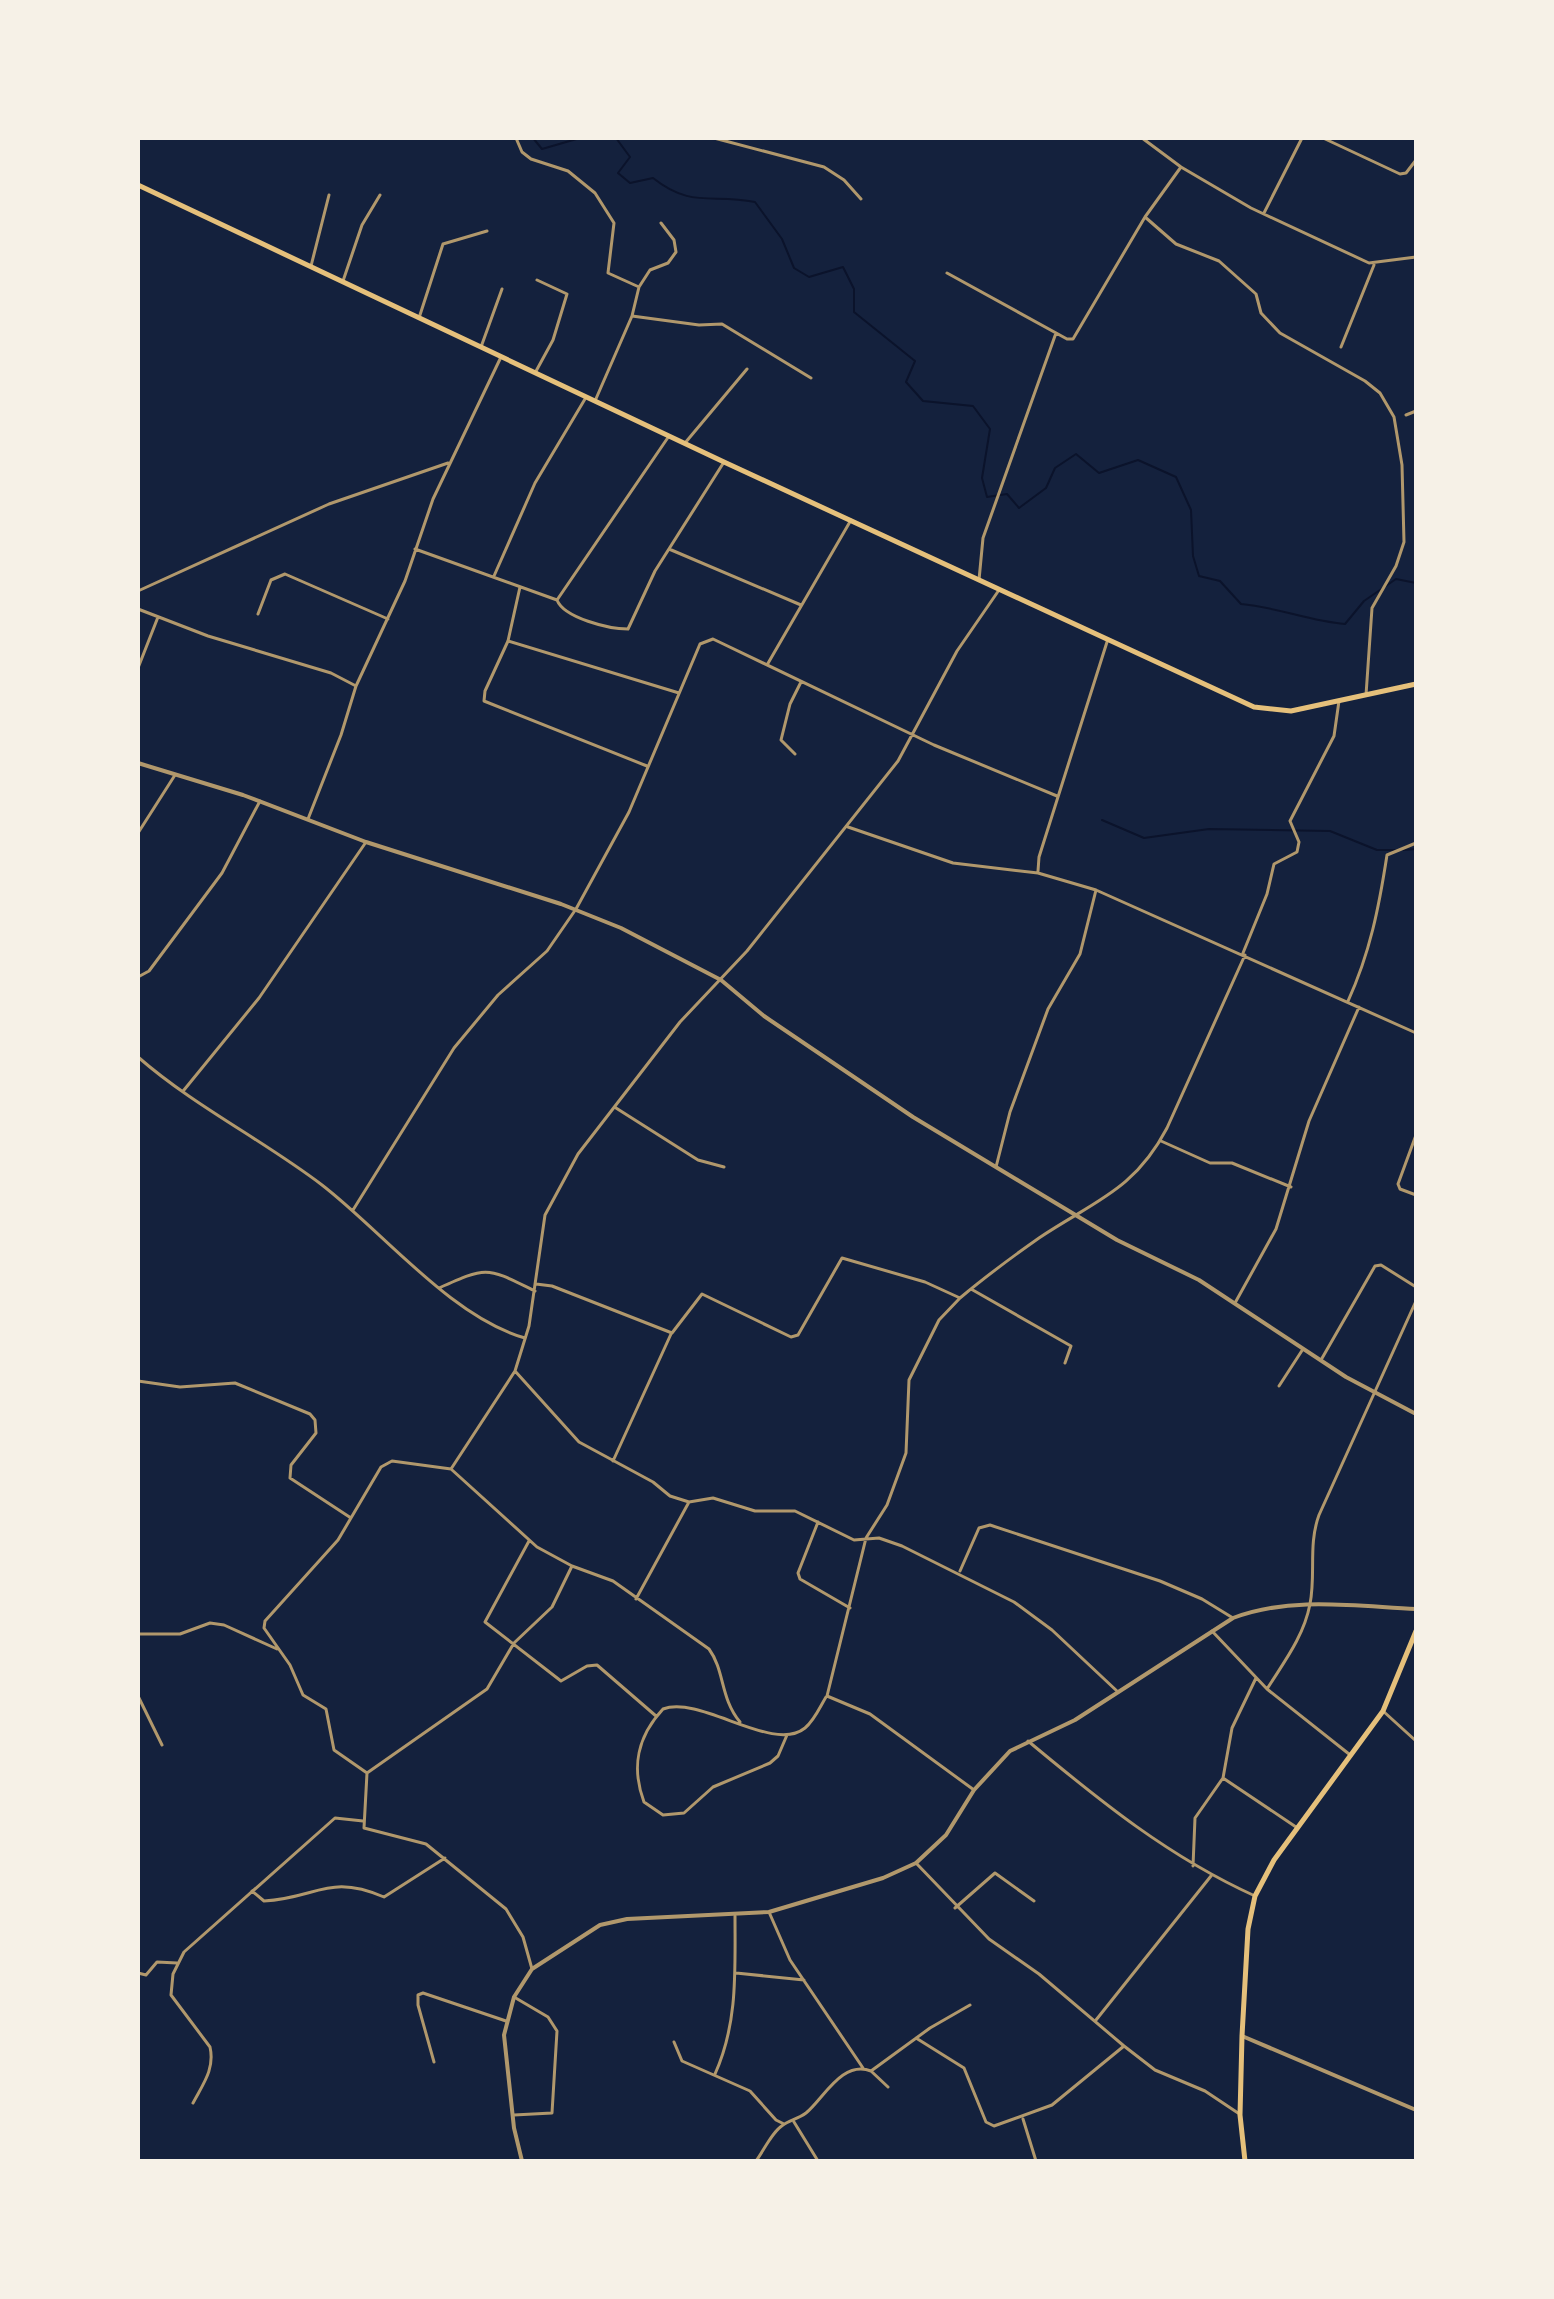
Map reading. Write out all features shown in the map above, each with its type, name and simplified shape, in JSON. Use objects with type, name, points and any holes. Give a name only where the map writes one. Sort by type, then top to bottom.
[{"type":"main road","points":[[138,185],[1107,642],[1254,707],[1291,711],[1416,684]]},
{"type":"main road","points":[[1245,2161],[1240,2115],[1242,2036],[1248,1929],[1255,1896],[1274,1860],[1383,1711],[1416,1631]]},
{"type":"street","points":[[516,138],[522,152],[531,159],[568,171],[595,193],[614,223],[608,273],[639,287]]},
{"type":"street","points":[[714,138],[824,167],[844,180],[861,199]]},
{"type":"street","points":[[1142,138],[1181,167],[1264,213],[1374,265],[1416,257]]},
{"type":"street","points":[[1264,213],[1302,138]]},
{"type":"street","points":[[1323,138],[1403,175],[1416,160]]},
{"type":"street","points":[[947,273],[1070,340],[1076,335],[1145,217],[1181,167]]},
{"type":"street","points":[[311,266],[329,195]]},
{"type":"street","points":[[343,281],[362,225],[380,195]]},
{"type":"street","points":[[1145,217],[1176,244],[1219,261],[1256,294],[1261,313],[1280,333],[1365,381],[1380,393],[1394,417],[1402,465],[1404,542],[1396,566],[1372,608],[1366,695]]},
{"type":"street","points":[[595,401],[632,316],[639,287],[650,270],[668,263],[676,252],[674,240],[661,223]]},
{"type":"street","points":[[419,318],[443,244],[487,231]]},
{"type":"street","points":[[1341,347],[1374,265]]},
{"type":"street","points":[[535,373],[553,340],[567,294],[537,280]]},
{"type":"street","points":[[481,347],[502,289]]},
{"type":"street","points":[[632,316],[699,325],[722,324],[811,378]]},
{"type":"street","points":[[979,581],[983,538],[1056,333]]},
{"type":"street","points":[[308,819],[341,735],[356,686],[388,619],[448,463],[501,357]]},
{"type":"street","points":[[685,443],[747,369]]},
{"type":"street","points":[[494,576],[535,483],[587,397]]},
{"type":"street","points":[[1406,415],[1416,411]]},
{"type":"street","points":[[557,600],[669,436]]},
{"type":"street","points":[[415,549],[557,600],[564,611],[628,629],[669,549],[724,462]]},
{"type":"street","points":[[138,591],[329,504],[448,463]]},
{"type":"street","points":[[767,665],[851,520]]},
{"type":"street","points":[[669,549],[801,605]]},
{"type":"street","points":[[258,614],[271,580],[285,574],[388,619]]},
{"type":"street","points":[[520,586],[508,641],[485,691],[484,701],[647,766]]},
{"type":"street","points":[[451,1469],[515,1371],[526,1339],[540,1240],[556,1191],[578,1154],[680,1022],[721,980],[898,761],[957,651],[999,590]]},
{"type":"street","points":[[138,609],[221,641],[331,673],[356,686]]},
{"type":"street","points":[[138,668],[158,617]]},
{"type":"street","points":[[353,1210],[454,1048],[498,995],[541,958],[576,909],[610,850],[700,644],[705,640],[713,639],[913,735],[1057,796]]},
{"type":"street","points":[[508,641],[679,693]]},
{"type":"street","points":[[1038,873],[1039,857],[1057,796],[1107,642]]},
{"type":"street","points":[[795,754],[781,740],[790,704],[801,682]]},
{"type":"street","points":[[787,1735],[778,1756],[770,1763],[713,1787],[684,1813],[675,1816],[654,1811],[644,1802],[635,1763],[639,1746],[663,1709],[676,1707],[704,1711],[729,1722],[740,1722],[787,1735],[805,1728],[827,1696],[866,1538],[887,1505],[906,1453],[909,1380],[939,1320],[971,1289],[1075,1216],[1122,1189],[1160,1141],[1244,954],[1267,894],[1274,864],[1297,852],[1299,842],[1290,821],[1334,736],[1339,701]]},
{"type":"street","points":[[138,763],[260,801],[366,842],[576,909],[621,928],[721,980],[764,1016],[871,1090],[1075,1216],[1117,1240],[1168,1262],[1372,1393],[1416,1414]]},
{"type":"street","points":[[138,833],[175,775]]},
{"type":"street","points":[[138,977],[149,971],[222,873],[260,801]]},
{"type":"street","points":[[847,826],[953,863],[1038,873],[1096,890],[1416,1033]]},
{"type":"street","points":[[183,1090],[259,998],[366,842]]},
{"type":"street","points":[[1348,1001],[1367,958],[1376,926],[1387,855],[1416,843]]},
{"type":"street","points":[[996,1167],[1010,1112],[1048,1009],[1080,954],[1096,890]]},
{"type":"street","points":[[1235,1303],[1276,1229],[1309,1121],[1359,1007]]},
{"type":"street","points":[[138,1057],[274,1150],[353,1210],[439,1288],[508,1332],[526,1339]]},
{"type":"street","points":[[616,1108],[698,1160],[724,1167]]},
{"type":"street","points":[[1416,1135],[1398,1184],[1400,1189],[1416,1195]]},
{"type":"street","points":[[1160,1141],[1210,1163],[1232,1163],[1291,1187]]},
{"type":"street","points":[[613,1461],[672,1333],[702,1294],[778,1333],[798,1335],[842,1258],[851,1258],[925,1282],[960,1298]]},
{"type":"street","points":[[1321,1361],[1375,1266],[1381,1265],[1416,1287]]},
{"type":"street","points":[[439,1288],[477,1271],[488,1270],[535,1291]]},
{"type":"street","points":[[536,1284],[552,1286],[672,1333]]},
{"type":"street","points":[[971,1289],[1071,1346],[1065,1363]]},
{"type":"street","points":[[1267,1689],[1298,1640],[1310,1603],[1315,1526],[1372,1393],[1416,1301]]},
{"type":"street","points":[[1279,1386],[1303,1349]]},
{"type":"street","points":[[515,1371],[579,1442],[653,1482],[670,1496],[689,1502],[713,1498],[755,1511],[795,1511],[854,1540],[887,1539],[959,1572],[1014,1602],[1052,1630],[1118,1692]]},
{"type":"street","points":[[138,1381],[180,1387],[235,1383],[310,1414],[315,1420],[316,1433],[291,1465],[290,1478],[351,1518]]},
{"type":"street","points":[[367,1773],[334,1750],[326,1709],[303,1695],[264,1628],[265,1621],[338,1540],[386,1463],[451,1469],[529,1541],[572,1566],[613,1581],[709,1649],[714,1656],[724,1697],[740,1722]]},
{"type":"street","points":[[636,1599],[689,1502]]},
{"type":"street","points":[[818,1522],[798,1573],[800,1579],[850,1608]]},
{"type":"street","points":[[959,1572],[979,1528],[990,1525],[1149,1577],[1202,1599],[1233,1618]]},
{"type":"street","points":[[529,1541],[486,1618],[490,1627],[561,1681],[597,1665],[656,1716]]},
{"type":"street","points":[[367,1773],[487,1689],[514,1643],[552,1607],[572,1566]]},
{"type":"street","points":[[522,2161],[504,2035],[506,2021],[514,1997],[532,1969],[586,1933],[612,1921],[769,1912],[883,1878],[916,1863],[955,1824],[974,1790],[1010,1751],[1075,1720],[1233,1618],[1261,1608],[1310,1603],[1416,1609]]},
{"type":"street","points":[[138,1634],[180,1634],[210,1623],[224,1625],[280,1651]]},
{"type":"street","points":[[1212,1631],[1267,1689],[1351,1755]]},
{"type":"street","points":[[1193,1866],[1195,1818],[1223,1778],[1232,1728],[1256,1678]]},
{"type":"street","points":[[138,1696],[162,1745]]},
{"type":"street","points":[[827,1696],[870,1714],[974,1790]]},
{"type":"street","points":[[1383,1711],[1416,1741]]},
{"type":"street","points":[[1028,1741],[1081,1788],[1193,1866],[1255,1896]]},
{"type":"street","points":[[367,1773],[363,1821],[366,1830],[426,1844],[445,1858],[516,1920],[532,1969]]},
{"type":"street","points":[[1223,1778],[1298,1828]]},
{"type":"street","points":[[193,2103],[211,2069],[212,2056],[210,2047],[171,1995],[177,1963],[184,1952],[335,1818],[363,1821]]},
{"type":"street","points":[[252,1891],[264,1901],[299,1897],[328,1886],[350,1885],[390,1896],[445,1858]]},
{"type":"street","points":[[916,1863],[955,1908],[989,1939],[1124,2046],[1155,2070],[1205,2091],[1240,2115]]},
{"type":"street","points":[[955,1908],[995,1873],[1034,1901]]},
{"type":"street","points":[[1095,2021],[1211,1876]]},
{"type":"street","points":[[769,1912],[790,1960],[863,2068],[871,2071],[888,2087]]},
{"type":"street","points":[[715,2074],[728,2041],[735,1973],[735,1916]]},
{"type":"street","points":[[138,1973],[146,1975],[157,1962],[177,1963]]},
{"type":"street","points":[[735,1973],[804,1980]]},
{"type":"street","points":[[434,2062],[418,1995],[423,1993],[506,2021]]},
{"type":"street","points":[[514,1997],[548,2017],[558,2039],[552,2113],[514,2115]]},
{"type":"street","points":[[871,2071],[916,2038],[970,2005]]},
{"type":"street","points":[[1242,2036],[1416,2110]]},
{"type":"street","points":[[916,2038],[964,2068],[990,2125],[1023,2118],[1064,2097],[1124,2046]]},
{"type":"street","points":[[674,2042],[682,2061],[750,2091],[764,2102],[776,2120],[784,2124],[794,2122],[816,2103],[830,2085],[863,2068]]},
{"type":"street","points":[[1023,2118],[1036,2161]]},
{"type":"street","points":[[794,2122],[818,2161]]},
{"type":"street","points":[[756,2161],[784,2124]]},
{"type":"waterway","points":[[533,138],[542,149],[580,138]]},
{"type":"waterway","points":[[616,138],[630,157],[618,173],[630,183],[653,178],[667,188],[691,197],[755,202],[782,239],[794,268],[809,277],[843,267],[854,289],[854,312],[915,361],[906,382],[923,401],[973,406],[990,429],[982,478],[987,497],[1007,494],[1019,508],[1046,488],[1055,468],[1076,454],[1099,473],[1138,460],[1176,477],[1191,510],[1193,556],[1199,576],[1220,581],[1241,604],[1345,624],[1364,601],[1396,579],[1416,583]]},
{"type":"waterway","points":[[1102,820],[1144,838],[1209,829],[1330,831],[1377,850],[1396,850]]},
{"type":"waterway","points":[[1403,850],[1416,849]]}]
